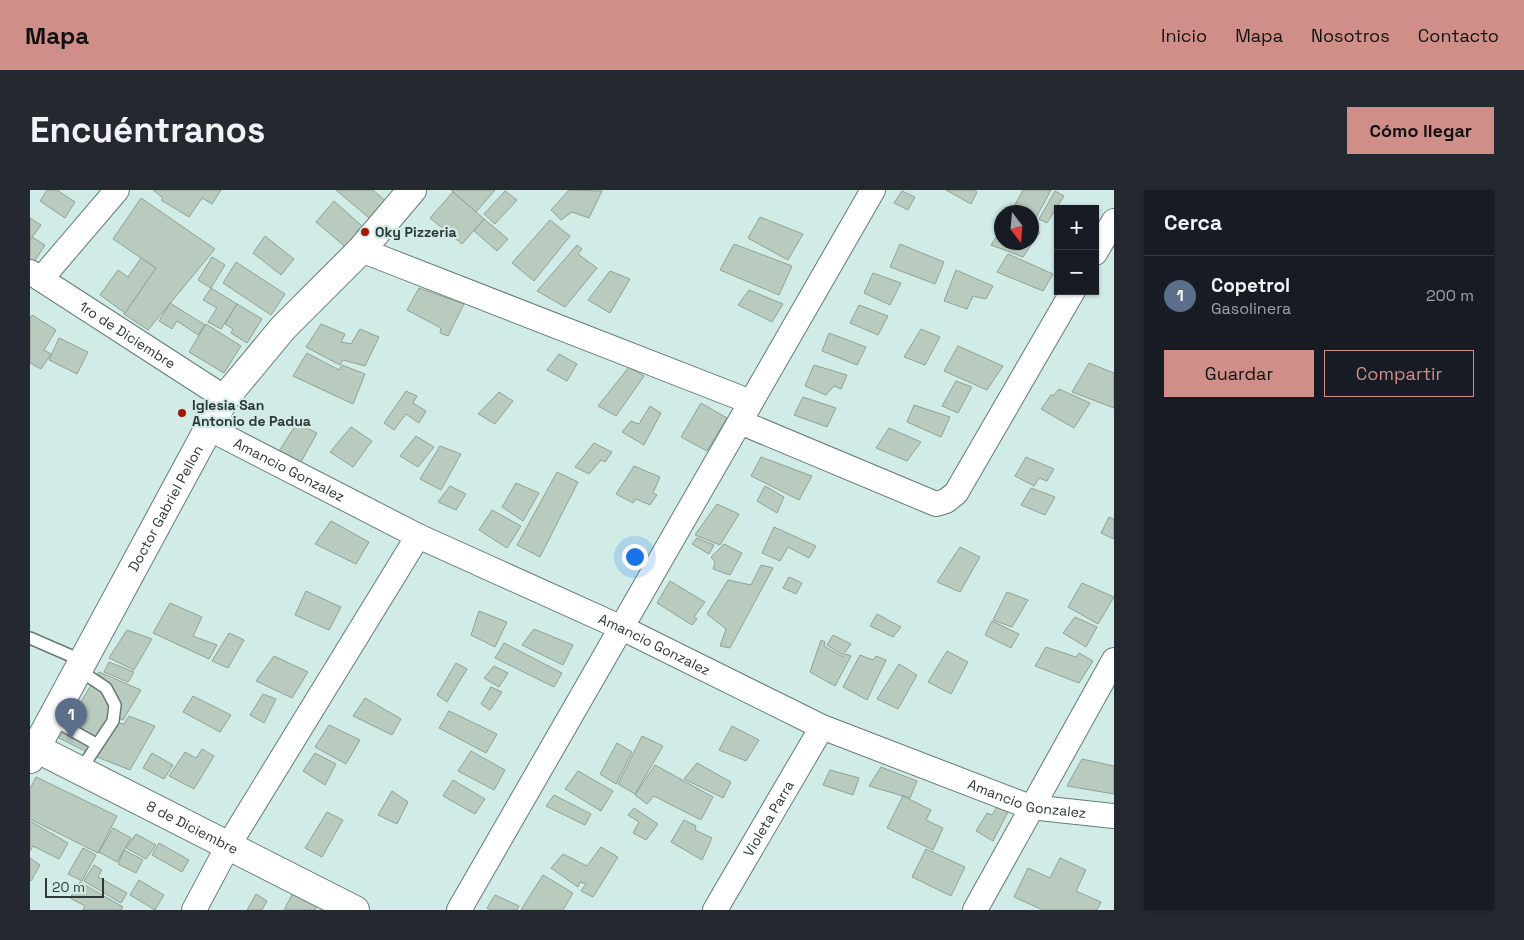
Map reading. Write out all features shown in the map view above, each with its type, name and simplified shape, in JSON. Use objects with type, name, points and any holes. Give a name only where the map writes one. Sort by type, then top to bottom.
[{"type":"street","points":[[35,276],[117,190]]},
{"type":"street","name":"Doctor Gabriel Pellon","points":[[32,751],[81,666],[225,398],[283,328],[361,250],[412,190]]},
{"type":"street","points":[[459,910],[873,190]]},
{"type":"street","points":[[1097,250],[1114,221]]},
{"type":"street","points":[[361,250],[745,412],[936,504],[946,501],[956,493],[1071,295]]},
{"type":"street","name":"1ro de Diciembre","points":[[35,276],[225,398]]},
{"type":"street","name":"Amancio Gonzalez","points":[[210,429],[418,536],[622,628],[822,727],[1030,807],[1114,816]]},
{"type":"street","points":[[194,910],[228,846],[418,536]]},
{"type":"street","points":[[975,910],[1030,807],[1114,660]]},
{"type":"street","name":"Violeta Parra","points":[[715,910],[822,727]]},
{"type":"street","name":"8 de Diciembre","points":[[32,751],[80,771],[355,910]]},
{"type":"lane","points":[[30,638],[81,666],[106,688],[115,705],[113,721],[96,744],[80,771]]},
{"type":"lane","points":[[52,718],[96,744]]},
{"type":"building","points":[[47,190],[57,190],[75,202],[65,218],[40,201]]},
{"type":"building","points":[[153,190],[221,190],[212,204],[202,198],[189,217],[161,200],[163,198]]},
{"type":"building","points":[[336,190],[373,190],[390,205],[375,223]]},
{"type":"building","points":[[451,190],[495,190],[476,212]]},
{"type":"building","points":[[569,190],[602,191],[589,218],[572,212],[561,220],[551,210]]},
{"type":"building","points":[[946,190],[974,190],[977,192],[971,204]]},
{"type":"building","points":[[1023,190],[1051,190],[1039,212],[1039,205],[1015,205]]},
{"type":"building","points":[[505,191],[517,200],[495,224],[484,214]]},
{"type":"building","points":[[902,191],[915,197],[908,210],[894,203]]},
{"type":"building","points":[[1055,191],[1064,196],[1058,205],[1054,205],[1054,212],[1047,223],[1039,219]]},
{"type":"building","points":[[453,192],[484,219],[462,244],[430,218]]},
{"type":"building","points":[[141,198],[215,249],[148,330],[124,314],[156,268],[113,239]]},
{"type":"building","points":[[334,201],[362,226],[356,232],[362,237],[350,251],[316,222]]},
{"type":"building","points":[[760,217],[803,234],[788,260],[748,238]]},
{"type":"building","points":[[30,218],[41,225],[30,240]]},
{"type":"building","points":[[484,219],[508,239],[497,251],[474,231]]},
{"type":"building","points":[[550,220],[570,236],[534,281],[512,263]]},
{"type":"building","points":[[265,236],[294,259],[281,275],[253,253]]},
{"type":"building","points":[[32,237],[45,245],[34,262],[30,259],[30,240]]},
{"type":"building","points":[[734,244],[792,266],[779,295],[720,270]]},
{"type":"building","points":[[900,244],[944,262],[935,284],[890,267]]},
{"type":"building","points":[[577,245],[582,249],[578,254],[597,268],[565,307],[537,291]]},
{"type":"building","points":[[1004,250],[1028,250],[1023,257]]},
{"type":"building","points":[[1008,254],[1053,274],[1043,291],[997,272]]},
{"type":"building","points":[[212,257],[225,265],[211,288],[198,280]]},
{"type":"building","points":[[141,258],[156,268],[125,313],[100,295],[118,270],[128,277]]},
{"type":"building","points":[[236,262],[285,294],[271,315],[223,283]]},
{"type":"building","points":[[956,270],[993,286],[986,299],[973,296],[967,309],[944,301]]},
{"type":"building","points":[[610,271],[630,279],[610,313],[588,300]]},
{"type":"building","points":[[873,273],[901,283],[890,305],[864,293]]},
{"type":"building","points":[[211,288],[237,304],[221,329],[208,322],[217,308],[203,300]]},
{"type":"building","points":[[419,288],[464,304],[448,336],[440,333],[441,328],[407,310]]},
{"type":"building","points":[[749,290],[783,304],[772,322],[738,305]]},
{"type":"building","points":[[170,303],[205,325],[198,335],[177,321],[172,329],[159,321]]},
{"type":"building","points":[[237,304],[262,319],[247,343],[231,333],[233,329],[225,324]]},
{"type":"building","points":[[859,305],[888,316],[878,335],[850,323]]},
{"type":"building","points":[[32,315],[56,330],[44,350],[51,354],[41,369],[30,363],[30,319]]},
{"type":"building","points":[[206,324],[241,346],[224,373],[189,352]]},
{"type":"building","points":[[321,324],[345,334],[341,342],[351,344],[360,329],[379,337],[365,366],[343,360],[340,365],[306,347]]},
{"type":"building","points":[[921,329],[940,337],[925,365],[904,357]]},
{"type":"building","points":[[829,333],[866,347],[857,365],[822,351]]},
{"type":"building","points":[[59,338],[88,352],[77,374],[49,360]]},
{"type":"building","points":[[958,346],[1003,366],[987,390],[944,371]]},
{"type":"building","points":[[307,353],[339,370],[342,365],[365,374],[353,404],[293,376]]},
{"type":"building","points":[[559,354],[577,364],[567,381],[547,370]]},
{"type":"building","points":[[1089,363],[1114,373],[1114,408],[1072,392]]},
{"type":"building","points":[[814,365],[847,375],[841,389],[834,386],[826,395],[805,386]]},
{"type":"building","points":[[629,367],[644,376],[616,416],[598,406]]},
{"type":"building","points":[[956,381],[972,387],[958,413],[942,406]]},
{"type":"building","points":[[1059,389],[1090,403],[1074,428],[1041,409],[1051,395],[1054,395]]},
{"type":"building","points":[[406,391],[417,396],[413,403],[426,411],[419,423],[406,414],[394,430],[384,423]]},
{"type":"building","points":[[499,392],[513,401],[495,424],[478,414]]},
{"type":"building","points":[[803,397],[836,408],[827,427],[794,415]]},
{"type":"building","points":[[701,403],[727,418],[707,451],[681,437]]},
{"type":"building","points":[[914,405],[950,417],[941,437],[907,422]]},
{"type":"building","points":[[650,406],[661,413],[644,445],[622,432],[631,421],[639,424]]},
{"type":"building","points":[[297,423],[317,433],[301,462],[279,451]]},
{"type":"building","points":[[351,427],[372,441],[353,467],[330,452]]},
{"type":"building","points":[[889,428],[921,442],[907,461],[876,448]]},
{"type":"building","points":[[416,436],[434,447],[418,467],[400,456]]},
{"type":"building","points":[[594,443],[612,452],[605,462],[601,460],[589,474],[575,467]]},
{"type":"building","points":[[440,446],[461,454],[441,490],[420,479]]},
{"type":"building","points":[[761,457],[812,476],[799,500],[751,476]]},
{"type":"building","points":[[1026,457],[1054,469],[1047,481],[1039,478],[1034,486],[1015,476]]},
{"type":"building","points":[[634,466],[660,477],[653,493],[657,495],[650,505],[636,499],[633,503],[616,494]]},
{"type":"building","points":[[557,472],[578,482],[540,557],[517,545]]},
{"type":"building","points":[[516,483],[539,493],[523,521],[502,507]]},
{"type":"building","points":[[450,486],[466,494],[456,510],[438,502]]},
{"type":"building","points":[[765,486],[784,497],[777,513],[757,501]]},
{"type":"building","points":[[1031,488],[1055,497],[1045,515],[1021,505]]},
{"type":"building","points":[[717,504],[739,514],[720,545],[695,535]]},
{"type":"building","points":[[492,510],[521,526],[507,548],[479,530]]},
{"type":"building","points":[[1109,517],[1114,519],[1114,539],[1101,533]]},
{"type":"building","points":[[331,521],[369,542],[356,564],[315,544]]},
{"type":"building","points":[[774,527],[816,546],[809,558],[788,547],[780,561],[762,553]]},
{"type":"building","points":[[697,538],[714,545],[709,554],[692,544]]},
{"type":"building","points":[[724,544],[742,553],[730,575],[713,569],[715,562],[711,557]]},
{"type":"building","points":[[960,547],[980,557],[960,592],[937,582]]},
{"type":"building","points":[[761,565],[773,568],[730,648],[720,646],[726,629],[707,614],[728,580],[751,585]]},
{"type":"building","points":[[789,577],[802,583],[796,594],[783,588]]},
{"type":"building","points":[[670,581],[705,602],[694,617],[697,619],[692,625],[657,603]]},
{"type":"building","points":[[1082,583],[1114,597],[1098,624],[1068,607]]},
{"type":"building","points":[[306,591],[341,607],[329,630],[295,615]]},
{"type":"building","points":[[1007,592],[1028,600],[1012,627],[993,620]]},
{"type":"building","points":[[170,603],[202,617],[193,636],[217,645],[209,659],[153,633]]},
{"type":"building","points":[[479,611],[507,622],[495,647],[471,635]]},
{"type":"building","points":[[877,614],[901,627],[893,637],[870,626]]},
{"type":"building","points":[[1075,617],[1097,627],[1086,647],[1063,633]]},
{"type":"building","points":[[992,621],[1019,634],[1011,648],[985,635]]},
{"type":"building","points":[[534,629],[573,645],[563,665],[522,645]]},
{"type":"building","points":[[127,630],[152,639],[134,670],[109,658]]},
{"type":"building","points":[[229,633],[244,640],[228,668],[212,661]]},
{"type":"building","points":[[833,635],[851,644],[843,655],[827,645]]},
{"type":"building","points":[[821,640],[825,642],[824,646],[843,657],[846,654],[851,656],[835,686],[810,672]]},
{"type":"building","points":[[504,643],[562,673],[554,687],[495,658]]},
{"type":"building","points":[[1046,647],[1076,657],[1079,653],[1093,661],[1079,683],[1035,666]]},
{"type":"building","points":[[947,651],[968,662],[951,694],[928,682]]},
{"type":"building","points":[[860,655],[873,660],[876,656],[886,660],[867,700],[843,687]]},
{"type":"building","points":[[274,656],[308,672],[292,698],[256,681]]},
{"type":"building","points":[[109,662],[134,672],[128,682],[104,672]]},
{"type":"building","points":[[456,663],[467,669],[447,702],[437,695]]},
{"type":"building","points":[[899,664],[917,675],[898,709],[877,699]]},
{"type":"building","points":[[494,666],[508,673],[499,687],[484,678]]},
{"type":"building","points":[[99,672],[141,690],[123,720],[116,717],[93,755],[59,738]]},
{"type":"building","points":[[491,687],[502,692],[490,710],[481,704]]},
{"type":"building","points":[[263,694],[276,699],[264,723],[250,715]]},
{"type":"building","points":[[193,696],[231,715],[220,732],[183,712]]},
{"type":"building","points":[[365,698],[401,719],[392,735],[353,716]]},
{"type":"building","points":[[449,711],[497,734],[486,753],[439,728]]},
{"type":"building","points":[[129,716],[155,726],[130,770],[97,757],[117,723],[124,724]]},
{"type":"building","points":[[329,725],[360,740],[346,764],[315,747]]},
{"type":"building","points":[[732,726],[759,740],[746,761],[719,750]]},
{"type":"building","points":[[642,736],[663,746],[635,794],[618,784]]},
{"type":"building","points":[[617,743],[632,752],[616,784],[600,774]]},
{"type":"building","points":[[202,749],[214,756],[194,789],[169,776],[185,752],[196,758]]},
{"type":"building","points":[[471,751],[505,770],[494,790],[458,771]]},
{"type":"building","points":[[152,753],[173,765],[164,779],[143,768]]},
{"type":"building","points":[[315,753],[336,764],[325,785],[303,771]]},
{"type":"building","points":[[1082,759],[1114,766],[1114,794],[1067,786]]},
{"type":"building","points":[[697,763],[731,782],[723,798],[684,779]]},
{"type":"building","points":[[655,765],[713,797],[701,820],[654,796],[647,804],[635,795]]},
{"type":"building","points":[[881,767],[917,781],[910,798],[869,786]]},
{"type":"building","points":[[830,770],[859,778],[853,795],[823,785]]},
{"type":"building","points":[[578,771],[613,791],[601,811],[565,789]]},
{"type":"building","points":[[36,777],[117,816],[98,853],[30,819],[30,789]]},
{"type":"building","points":[[453,780],[485,799],[475,814],[443,796]]},
{"type":"building","points":[[392,791],[408,802],[397,824],[378,815]]},
{"type":"building","points":[[554,795],[591,814],[585,825],[546,806]]},
{"type":"building","points":[[903,796],[931,810],[926,820],[943,828],[933,850],[887,828]]},
{"type":"building","points":[[998,805],[1008,812],[993,841],[976,831],[987,813],[992,815]]},
{"type":"building","points":[[634,808],[658,824],[646,840],[633,833],[639,822],[628,815]]},
{"type":"building","points":[[327,812],[343,820],[322,857],[305,848]]},
{"type":"building","points":[[684,820],[696,826],[695,830],[712,838],[702,860],[671,842]]},
{"type":"building","points":[[30,821],[68,843],[59,859],[33,846],[30,851]]},
{"type":"building","points":[[113,828],[131,838],[117,862],[99,852]]},
{"type":"building","points":[[136,834],[156,845],[146,859],[126,848]]},
{"type":"building","points":[[159,843],[189,860],[182,872],[152,855]]},
{"type":"building","points":[[601,847],[618,857],[593,897],[581,891],[586,884],[580,882],[578,887],[551,868],[563,854],[587,866]]},
{"type":"building","points":[[83,848],[96,855],[82,881],[68,874]]},
{"type":"building","points":[[926,849],[965,867],[951,896],[912,877]]},
{"type":"building","points":[[124,850],[143,860],[136,873],[118,864]]},
{"type":"building","points":[[30,858],[40,865],[31,881],[30,880]]},
{"type":"building","points":[[1060,858],[1086,870],[1076,891],[1101,902],[1097,910],[1043,910],[1014,897],[1028,868],[1050,878]]},
{"type":"building","points":[[94,865],[102,870],[98,877],[127,893],[121,903],[84,881]]},
{"type":"building","points":[[543,875],[573,893],[563,910],[521,910]]},
{"type":"building","points":[[139,880],[164,895],[155,910],[130,895]]},
{"type":"building","points":[[80,882],[123,907],[121,910],[83,910],[85,906],[70,898]]},
{"type":"building","points":[[295,889],[319,902],[315,910],[284,910]]},
{"type":"building","points":[[256,894],[267,901],[262,910],[247,910]]},
{"type":"building","points":[[495,895],[519,906],[517,910],[491,910],[487,908]]},
{"type":"place","name":"Oky Pizzeria","points":[[365,232]]},
{"type":"place","name":"Iglesia San Antonio de Padua","points":[[182,413]]},
{"type":"place","name":"Copetrol","points":[[71,739]]}]
